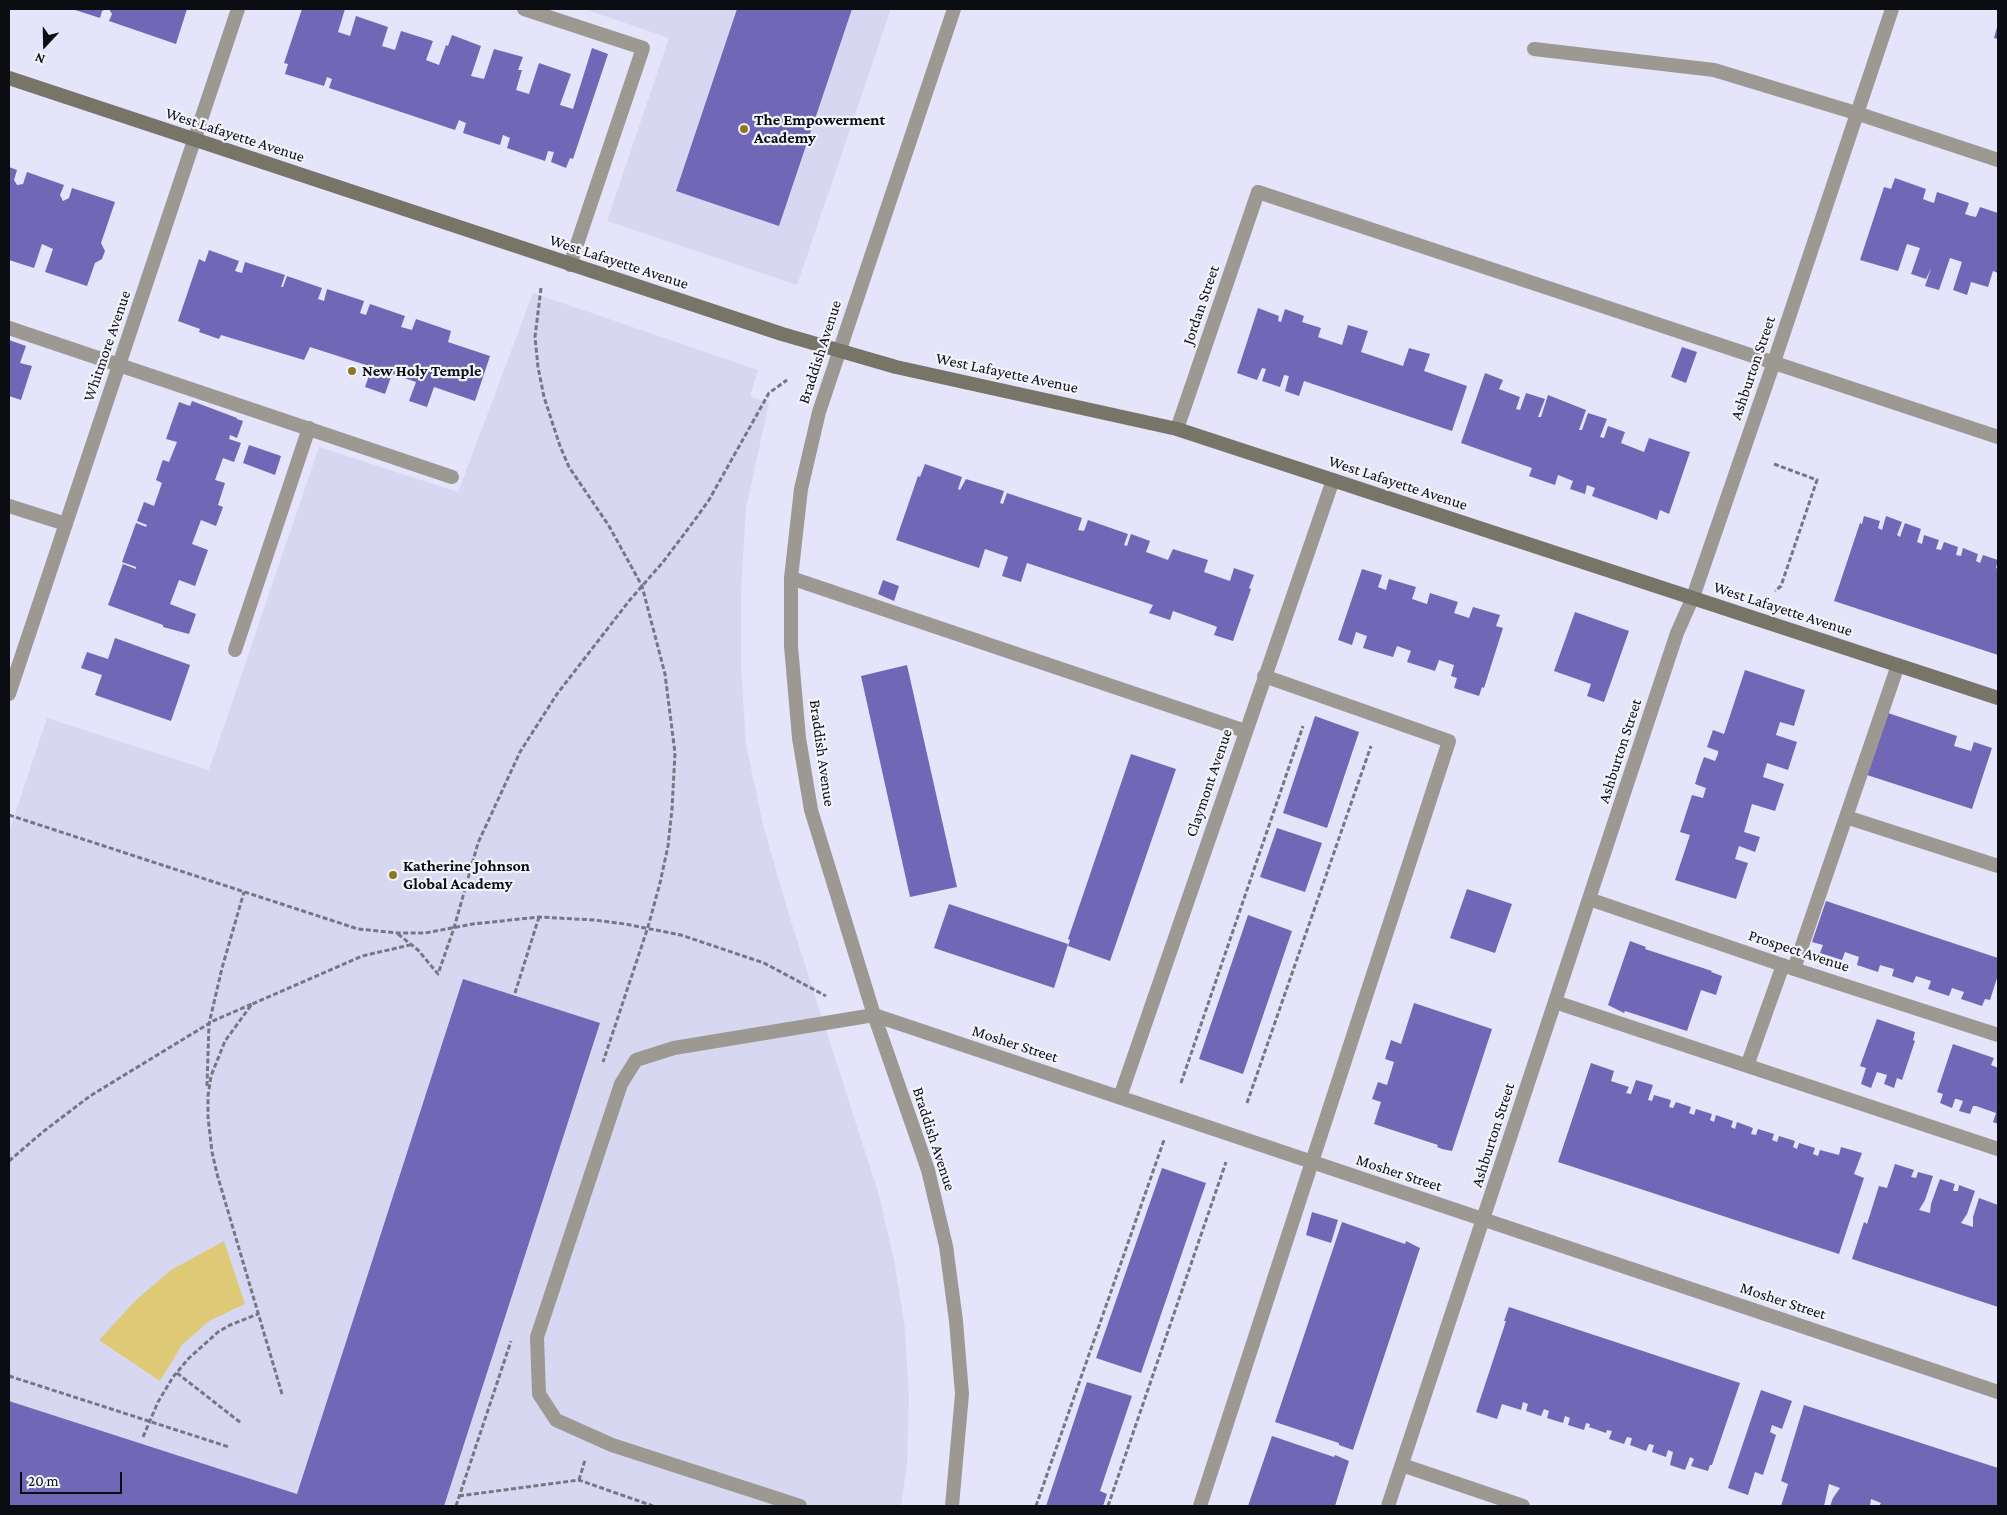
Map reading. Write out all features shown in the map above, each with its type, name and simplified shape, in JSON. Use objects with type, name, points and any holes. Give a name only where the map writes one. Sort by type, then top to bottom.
[{"type":"main road","name":"West Lafayette Avenue","points":[[9,78],[782,334],[896,366],[1177,429],[1998,698]]},
{"type":"street","name":"Whitmore Avenue","points":[[9,694],[238,9]]},
{"type":"street","points":[[524,9],[643,48],[570,265]]},
{"type":"street","name":"Braddish Avenue","points":[[952,1506],[962,1394],[956,1321],[946,1246],[928,1170],[874,1015],[811,810],[799,738],[792,646],[791,578],[801,489],[819,412],[954,9]]},
{"type":"street","name":"Ashburton Street","points":[[1388,1506],[1677,633],[1693,598],[1892,9]]},
{"type":"street","points":[[1534,49],[1714,70],[1856,113],[1998,160]]},
{"type":"street","name":"Jordan Street","points":[[1177,429],[1258,192],[1774,362]]},
{"type":"street","points":[[9,328],[452,477]]},
{"type":"street","points":[[1774,362],[1998,437]]},
{"type":"street","points":[[235,650],[309,428]]},
{"type":"street","name":"Claymont Avenue","points":[[1120,1097],[1333,480]]},
{"type":"street","points":[[9,506],[66,524]]},
{"type":"street","points":[[791,578],[1245,731]]},
{"type":"street","points":[[1747,1066],[1789,967],[1846,817],[1898,665]]},
{"type":"street","points":[[1200,1506],[1448,741],[1264,676]]},
{"type":"street","points":[[1846,817],[1998,866]]},
{"type":"street","name":"Prospect Avenue","points":[[1589,899],[1998,1035]]},
{"type":"street","points":[[1555,1002],[1998,1149]]},
{"type":"street","points":[[800,1506],[612,1444],[556,1420],[539,1394],[537,1337],[621,1084],[636,1060],[674,1048],[874,1015]]},
{"type":"street","name":"Mosher Street","points":[[874,1015],[1998,1392]]},
{"type":"street","points":[[1402,1465],[1523,1506]]},
{"type":"path","points":[[541,288],[535,337],[544,398],[569,467],[609,526],[642,586],[665,674],[675,753],[668,846],[648,927],[601,1070]]},
{"type":"path","points":[[398,933],[411,944],[438,974],[454,928],[478,843],[520,752],[557,694],[663,562],[709,500],[769,393],[787,380]]},
{"type":"path","points":[[1774,464],[1817,480],[1781,586],[1774,591]]},
{"type":"path","points":[[1181,1083],[1303,726]]},
{"type":"path","points":[[1247,1104],[1371,746]]},
{"type":"path","points":[[9,815],[358,929],[398,933],[425,933],[473,924],[539,917],[594,920],[648,927],[681,935],[764,963],[826,996]]},
{"type":"path","points":[[244,892],[222,968],[209,1024],[207,1058],[212,1152],[282,1394]]},
{"type":"path","points":[[515,994],[539,917]]},
{"type":"path","points":[[9,1162],[44,1131],[90,1096],[209,1024],[362,956],[411,944]]},
{"type":"path","points":[[208,1096],[210,1076],[225,1041],[252,1004]]},
{"type":"path","points":[[1036,1506],[1164,1140]]},
{"type":"path","points":[[1108,1506],[1226,1162]]},
{"type":"path","points":[[143,1436],[158,1402],[189,1358],[218,1332],[230,1324],[258,1314]]},
{"type":"path","points":[[456,1506],[513,1335]]},
{"type":"path","points":[[177,1373],[241,1424]]},
{"type":"path","points":[[9,1376],[229,1447]]},
{"type":"path","points":[[579,1480],[588,1453]]},
{"type":"path","points":[[459,1496],[579,1480],[653,1506]]},
{"type":"shaded area","name":"The Empowerment Academy","points":[[584,9],[891,9],[797,285],[607,221],[669,38]]},
{"type":"shaded area","name":"Katherine Johnson Global Academy","points":[[533,293],[758,370],[750,396],[769,403],[746,508],[741,592],[741,665],[746,744],[763,825],[790,918],[879,1195],[894,1260],[905,1328],[909,1399],[907,1464],[901,1506],[9,1506],[9,832],[47,718],[209,770],[319,447],[458,492]]},
{"type":"shaded area","points":[[224,1241],[245,1304],[209,1321],[182,1345],[160,1381],[99,1340],[135,1301],[171,1270]]},
{"type":"building","points":[[72,9],[106,9],[102,11],[100,18]]},
{"type":"building","points":[[109,9],[187,9],[176,44],[109,21],[112,14]]},
{"type":"building","points":[[302,9],[345,9],[338,32],[350,36],[356,16],[388,27],[382,46],[395,50],[401,31],[433,41],[426,60],[439,65],[446,45],[448,46],[452,35],[481,46],[471,76],[484,79],[494,49],[523,57],[518,70],[522,70],[516,90],[529,94],[539,63],[571,74],[560,105],[573,109],[592,48],[608,54],[573,159],[570,158],[566,168],[551,162],[554,152],[548,151],[545,161],[507,148],[510,138],[503,135],[500,145],[463,133],[466,123],[459,120],[455,130],[329,88],[332,79],[327,77],[324,86],[285,74],[288,64],[284,63]]},
{"type":"building","points":[[737,9],[852,9],[779,226],[676,191]]},
{"type":"building","points":[[1998,24],[1998,39],[1994,38]]},
{"type":"building","points":[[9,167],[17,170],[14,180],[17,185],[23,184],[27,172],[64,185],[60,195],[63,201],[69,198],[72,188],[115,202],[101,243],[105,251],[102,259],[95,263],[87,286],[45,272],[53,249],[42,244],[34,268],[9,260]]},
{"type":"building","points":[[1895,178],[1926,189],[1923,199],[1928,201],[1934,203],[1937,192],[1969,203],[1965,214],[1976,217],[1980,207],[1998,213],[1998,273],[1993,271],[1988,287],[1971,282],[1967,295],[1953,290],[1962,262],[1950,258],[1939,290],[1925,286],[1931,268],[1926,279],[1911,274],[1920,248],[1907,244],[1898,271],[1860,260],[1884,187],[1891,189]]},
{"type":"building","points":[[209,250],[239,261],[235,271],[242,273],[245,262],[285,275],[281,287],[283,287],[287,276],[322,288],[318,299],[324,301],[327,289],[364,301],[360,313],[366,315],[370,304],[405,316],[401,327],[412,330],[416,319],[451,331],[448,342],[490,356],[475,401],[434,387],[427,407],[409,401],[416,382],[392,374],[385,394],[365,387],[372,367],[310,347],[304,360],[221,335],[219,339],[199,332],[200,329],[178,321],[199,259],[205,262]]},
{"type":"building","points":[[1258,308],[1279,316],[1278,321],[1281,322],[1285,309],[1304,316],[1302,322],[1321,328],[1318,337],[1342,345],[1348,325],[1368,331],[1361,352],[1403,366],[1409,348],[1430,354],[1424,371],[1467,386],[1452,431],[1304,381],[1299,396],[1285,391],[1289,376],[1284,375],[1280,387],[1262,381],[1266,369],[1262,368],[1257,380],[1237,373]]},
{"type":"building","points":[[9,340],[26,346],[20,363],[32,366],[21,400],[9,396]]},
{"type":"building","points":[[1682,347],[1697,352],[1686,383],[1671,377]]},
{"type":"building","points":[[1485,373],[1503,380],[1499,389],[1520,397],[1516,409],[1520,410],[1526,393],[1545,399],[1538,417],[1541,417],[1548,395],[1586,410],[1579,430],[1582,430],[1588,413],[1607,419],[1600,437],[1604,438],[1608,426],[1625,432],[1621,443],[1644,452],[1649,438],[1690,452],[1669,514],[1660,510],[1657,520],[1592,496],[1595,488],[1587,485],[1585,494],[1570,489],[1573,481],[1558,475],[1555,485],[1529,476],[1532,468],[1461,443]]},
{"type":"building","points":[[192,401],[243,421],[237,438],[230,435],[229,439],[241,443],[234,462],[223,458],[215,480],[225,483],[218,505],[223,507],[216,526],[201,520],[192,544],[208,550],[195,586],[179,580],[170,604],[196,614],[189,634],[163,627],[163,625],[108,605],[123,564],[136,569],[136,567],[122,562],[136,523],[146,527],[147,525],[137,521],[144,502],[154,506],[162,483],[156,480],[162,462],[163,460],[169,462],[177,442],[166,439],[179,402],[190,406]]},
{"type":"building","points":[[249,445],[281,456],[275,475],[243,463]]},
{"type":"building","points":[[925,464],[962,477],[958,489],[960,490],[966,479],[1004,491],[1000,503],[1003,504],[1007,493],[1082,518],[1078,530],[1084,531],[1088,520],[1128,534],[1124,545],[1127,546],[1131,534],[1150,541],[1146,552],[1168,560],[1173,549],[1208,560],[1204,572],[1230,581],[1234,568],[1254,575],[1233,641],[1214,635],[1217,627],[1215,626],[1173,611],[1170,620],[1149,613],[1153,605],[1027,563],[1021,582],[1002,576],[1008,557],[985,549],[979,568],[896,540],[918,476],[920,477]]},
{"type":"building","points":[[1864,516],[1880,521],[1878,528],[1882,530],[1886,516],[1902,522],[1897,535],[1900,537],[1905,523],[1921,529],[1917,542],[1922,544],[1924,535],[1939,540],[1936,549],[1941,550],[1944,542],[1958,547],[1956,555],[1961,556],[1963,548],[1978,554],[1976,561],[1980,563],[1983,555],[1998,560],[1996,568],[1998,569],[1998,655],[1834,601]]},
{"type":"building","points":[[1362,569],[1382,575],[1378,587],[1386,590],[1389,579],[1416,587],[1412,599],[1427,604],[1430,593],[1458,602],[1454,613],[1469,618],[1473,607],[1500,615],[1496,626],[1503,628],[1484,688],[1482,687],[1479,696],[1454,688],[1457,678],[1451,676],[1454,665],[1439,660],[1435,671],[1407,662],[1411,651],[1397,646],[1393,657],[1363,648],[1367,636],[1356,632],[1352,645],[1338,640]]},
{"type":"building","points":[[883,580],[899,586],[894,601],[878,594]]},
{"type":"building","points":[[1575,612],[1629,631],[1604,702],[1587,696],[1591,684],[1554,671]]},
{"type":"building","points":[[115,638],[190,665],[171,721],[95,695],[102,675],[81,668],[87,652],[108,659]]},
{"type":"building","points":[[907,665],[957,887],[910,897],[861,676]]},
{"type":"building","points":[[1745,670],[1805,690],[1794,726],[1780,722],[1776,735],[1797,742],[1788,770],[1767,763],[1763,777],[1784,784],[1775,811],[1752,804],[1744,832],[1760,837],[1755,852],[1739,846],[1735,859],[1748,863],[1736,899],[1675,880],[1690,835],[1680,832],[1692,795],[1703,798],[1706,788],[1695,784],[1699,771],[1704,757],[1715,761],[1718,754],[1718,751],[1707,747],[1713,730],[1724,734]]},
{"type":"building","points":[[1888,713],[1957,736],[1954,746],[1971,751],[1974,742],[1992,748],[1972,809],[1867,775]]},
{"type":"building","points":[[1315,716],[1359,732],[1327,828],[1283,813]]},
{"type":"building","points":[[1131,754],[1176,769],[1110,961],[1068,946],[1070,940],[1068,939]]},
{"type":"building","points":[[1277,828],[1322,843],[1305,892],[1260,877]]},
{"type":"building","points":[[1467,889],[1512,904],[1495,953],[1450,938]]},
{"type":"building","points":[[1826,901],[1998,958],[1998,975],[1990,1000],[1985,999],[1982,1006],[1961,999],[1964,992],[1952,988],[1949,996],[1928,989],[1931,981],[1916,976],[1913,983],[1892,976],[1894,969],[1880,965],[1878,972],[1857,965],[1859,957],[1845,952],[1842,960],[1820,953],[1823,945],[1812,942]]},
{"type":"building","points":[[949,904],[1068,944],[1054,988],[934,948]]},
{"type":"building","points":[[1248,915],[1292,931],[1243,1074],[1199,1059]]},
{"type":"building","points":[[1630,941],[1646,947],[1645,949],[1722,976],[1716,995],[1701,990],[1687,1031],[1625,1011],[1624,1013],[1608,1005]]},
{"type":"building","points":[[463,979],[600,1023],[444,1506],[9,1506],[9,1401],[297,1494]]},
{"type":"building","points":[[1414,1003],[1492,1029],[1452,1151],[1374,1124],[1381,1102],[1372,1099],[1378,1082],[1387,1085],[1394,1062],[1385,1059],[1391,1040],[1401,1044]]},
{"type":"building","points":[[1877,1019],[1915,1032],[1913,1040],[1915,1041],[1902,1080],[1897,1078],[1894,1088],[1884,1084],[1887,1075],[1877,1072],[1871,1088],[1861,1084],[1866,1068],[1860,1066]]},
{"type":"building","points":[[1953,1044],[1994,1058],[1991,1065],[1998,1068],[1998,1124],[1993,1122],[1996,1113],[1976,1106],[1973,1106],[1970,1114],[1959,1111],[1963,1101],[1955,1099],[1952,1108],[1940,1103],[1943,1094],[1937,1092]]},
{"type":"building","points":[[1591,1063],[1614,1071],[1611,1081],[1629,1087],[1626,1093],[1631,1094],[1636,1080],[1653,1085],[1648,1100],[1652,1101],[1654,1095],[1671,1100],[1669,1107],[1673,1108],[1676,1102],[1691,1107],[1689,1113],[1694,1115],[1696,1109],[1712,1114],[1710,1120],[1714,1122],[1716,1115],[1733,1121],[1731,1127],[1735,1129],[1737,1122],[1753,1128],[1751,1134],[1756,1135],[1758,1129],[1774,1134],[1772,1140],[1777,1142],[1779,1136],[1795,1141],[1793,1147],[1797,1149],[1799,1143],[1815,1148],[1813,1154],[1818,1156],[1820,1150],[1839,1155],[1841,1147],[1862,1153],[1854,1174],[1864,1178],[1839,1254],[1558,1162]]},
{"type":"building","points":[[1895,1164],[1914,1170],[1911,1177],[1916,1178],[1918,1172],[1933,1176],[1925,1200],[1919,1210],[1930,1213],[1931,1204],[1940,1179],[1955,1184],[1954,1191],[1958,1191],[1959,1185],[1975,1191],[1967,1214],[1961,1223],[1973,1227],[1973,1217],[1979,1198],[1998,1205],[1998,1307],[1852,1259],[1864,1222],[1867,1224],[1879,1186],[1887,1188]]},
{"type":"building","points":[[1162,1168],[1206,1183],[1141,1373],[1096,1358]]},
{"type":"building","points":[[1312,1212],[1338,1220],[1331,1243],[1306,1235]]},
{"type":"building","points":[[1342,1222],[1405,1244],[1406,1241],[1420,1248],[1353,1450],[1339,1445],[1339,1443],[1275,1422]]},
{"type":"building","points":[[1509,1307],[1740,1383],[1712,1465],[1710,1465],[1708,1471],[1691,1466],[1694,1459],[1690,1457],[1685,1470],[1670,1465],[1673,1452],[1668,1450],[1666,1457],[1652,1452],[1654,1445],[1649,1444],[1646,1451],[1630,1445],[1632,1438],[1627,1437],[1624,1444],[1609,1439],[1612,1431],[1607,1430],[1606,1433],[1589,1427],[1590,1424],[1586,1423],[1584,1430],[1568,1425],[1570,1418],[1565,1416],[1563,1423],[1547,1418],[1549,1411],[1544,1409],[1541,1416],[1526,1411],[1528,1404],[1523,1402],[1521,1410],[1502,1404],[1497,1419],[1476,1412]]},
{"type":"building","points":[[1087,1382],[1132,1396],[1100,1491],[1107,1494],[1103,1506],[1046,1506]]},
{"type":"building","points":[[1761,1390],[1792,1401],[1782,1429],[1772,1425],[1770,1432],[1776,1435],[1763,1475],[1755,1472],[1748,1495],[1728,1488]]},
{"type":"building","points":[[1804,1405],[1998,1468],[1998,1506],[1879,1506],[1881,1503],[1871,1499],[1870,1506],[1830,1506],[1840,1488],[1829,1484],[1824,1506],[1781,1506],[1788,1484],[1781,1481]]},
{"type":"building","points":[[1272,1436],[1349,1461],[1335,1506],[1248,1506]]},
{"type":"place","name":"The Empowerment Academy","points":[[744,129]]},
{"type":"place","name":"New Holy Temple","points":[[352,371]]},
{"type":"place","name":"Katherine Johnson Global Academy","points":[[393,875]]}]
